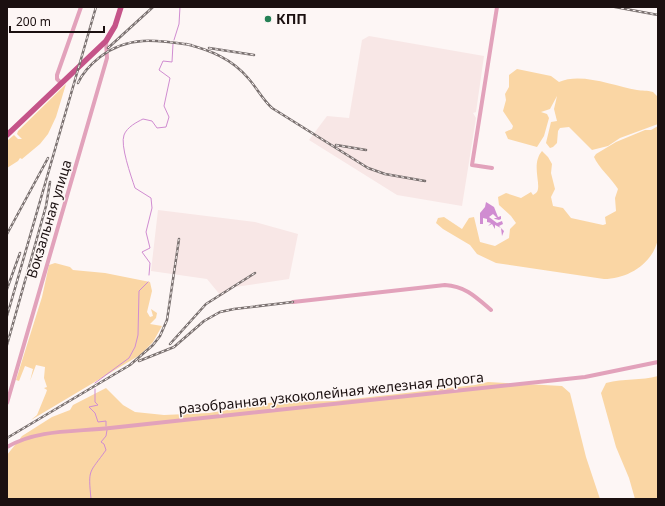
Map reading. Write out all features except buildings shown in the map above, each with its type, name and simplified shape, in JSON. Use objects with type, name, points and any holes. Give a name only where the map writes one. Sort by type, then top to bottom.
[{"type":"main road","points":[[7,136],[106,41],[115,26],[121,7]]},
{"type":"street","points":[[61,83],[57,79],[57,75],[81,7]]},
{"type":"street","points":[[492,168],[472,165],[498,7]]},
{"type":"street","name":"Вокзальная улица","points":[[7,403],[107,58],[106,41]]},
{"type":"street","points":[[293,302],[445,285],[459,287],[468,291],[491,310]]},
{"type":"street","name":"разобранная узкоколейная железная дорога","points":[[7,447],[24,439],[43,434],[104,429],[585,377],[658,362]]},
{"type":"shaded area","points":[[369,36],[484,56],[476,112],[473,113],[476,118],[462,206],[397,195],[309,140],[327,116],[349,118],[362,40]]},
{"type":"shaded area","points":[[517,69],[551,76],[559,82],[577,78],[587,79],[653,92],[658,97],[658,124],[620,138],[608,146],[592,150],[569,127],[560,128],[558,131],[557,143],[550,148],[546,143],[551,122],[557,121],[554,109],[557,96],[550,109],[541,112],[547,114],[549,118],[544,136],[537,147],[508,139],[505,132],[512,129],[513,126],[503,111],[506,100],[505,94],[509,87],[509,75]]},
{"type":"shaded area","points":[[66,84],[56,117],[48,134],[40,144],[22,159],[20,158],[7,168],[7,141],[14,135],[18,139],[22,139],[17,134],[18,131]]},
{"type":"shaded area","points":[[658,126],[658,238],[656,247],[651,255],[631,273],[604,279],[496,263],[477,254],[470,245],[443,229],[436,223],[438,218],[444,217],[462,229],[469,218],[474,217],[480,242],[495,246],[509,238],[510,229],[516,223],[499,205],[498,197],[506,193],[521,198],[531,192],[533,195],[536,193],[538,190],[537,163],[542,151],[552,164],[551,173],[555,189],[551,197],[553,206],[563,208],[571,218],[603,225],[606,224],[605,217],[616,211],[615,198],[618,189],[594,157],[596,154],[616,142],[645,130],[651,130]]},
{"type":"shaded area","points":[[486,202],[494,207],[498,217],[501,216],[501,219],[499,220],[494,218],[497,218],[493,214],[489,217],[497,223],[502,221],[503,224],[499,226],[501,228],[495,225],[495,229],[492,224],[488,226],[491,223],[487,222],[487,219],[483,218],[483,224],[480,224],[480,213],[485,207]]},
{"type":"shaded area","points":[[158,210],[255,222],[298,234],[289,279],[235,287],[221,296],[207,279],[151,271]]},
{"type":"shaded area","points":[[501,228],[504,231],[502,236]]},
{"type":"shaded area","points":[[55,263],[70,267],[73,270],[105,273],[150,282],[152,291],[147,312],[150,317],[153,316],[151,309],[157,313],[156,318],[150,324],[162,326],[153,342],[140,355],[31,420],[37,415],[47,390],[44,388],[47,387],[44,378],[45,367],[36,365],[30,381],[33,369],[25,366],[19,381],[16,380],[42,297],[49,265]]},
{"type":"shaded area","points":[[658,376],[658,499],[635,499],[629,478],[616,447],[601,393],[606,383],[619,380]]},
{"type":"shaded area","points":[[488,382],[562,386],[570,393],[586,457],[600,499],[7,499],[7,455],[22,436],[52,417],[70,410],[73,405],[106,388],[123,405],[135,412],[164,415],[209,413],[275,402],[335,401],[475,385]]},
{"type":"waterway","points":[[174,40],[179,24],[180,7]]},
{"type":"waterway","points":[[149,275],[150,263],[142,252],[150,248],[146,232],[152,208],[151,198],[135,188],[126,161],[123,140],[127,130],[132,125],[143,119],[152,121],[157,128],[166,127],[169,117],[164,106],[170,78],[159,70],[163,61],[172,62],[173,44]]},
{"type":"waterway","points":[[95,383],[129,358],[135,347],[138,335],[139,291],[148,282]]},
{"type":"waterway","points":[[95,389],[95,402],[98,405],[89,407],[95,413],[98,422],[106,421],[106,426]]},
{"type":"waterway","points":[[91,499],[90,476],[93,468],[106,450],[104,444],[101,442],[106,436],[107,430]]},
{"type":"railway","points":[[7,316],[96,7]]},
{"type":"railway","points":[[108,48],[153,7]]},
{"type":"railway","points":[[615,7],[658,15]]},
{"type":"railway","points":[[78,83],[93,62],[121,45],[144,41],[191,45]]},
{"type":"railway","points":[[186,44],[212,52],[228,60],[242,71],[272,108],[368,168],[385,174],[425,181]]},
{"type":"railway","points":[[209,48],[254,55]]},
{"type":"railway","points":[[336,145],[366,150]]},
{"type":"railway","points":[[7,234],[48,158]]},
{"type":"railway","points":[[7,345],[46,206],[50,182]]},
{"type":"railway","points":[[7,438],[130,365],[153,345],[160,336],[167,320],[179,239]]},
{"type":"railway","points":[[7,289],[20,253]]},
{"type":"railway","points":[[170,344],[206,304],[255,273]]},
{"type":"railway","points":[[139,361],[174,347],[204,321],[220,312],[293,302]]},
{"type":"place","name":"КПП","points":[[268,19]]}]
